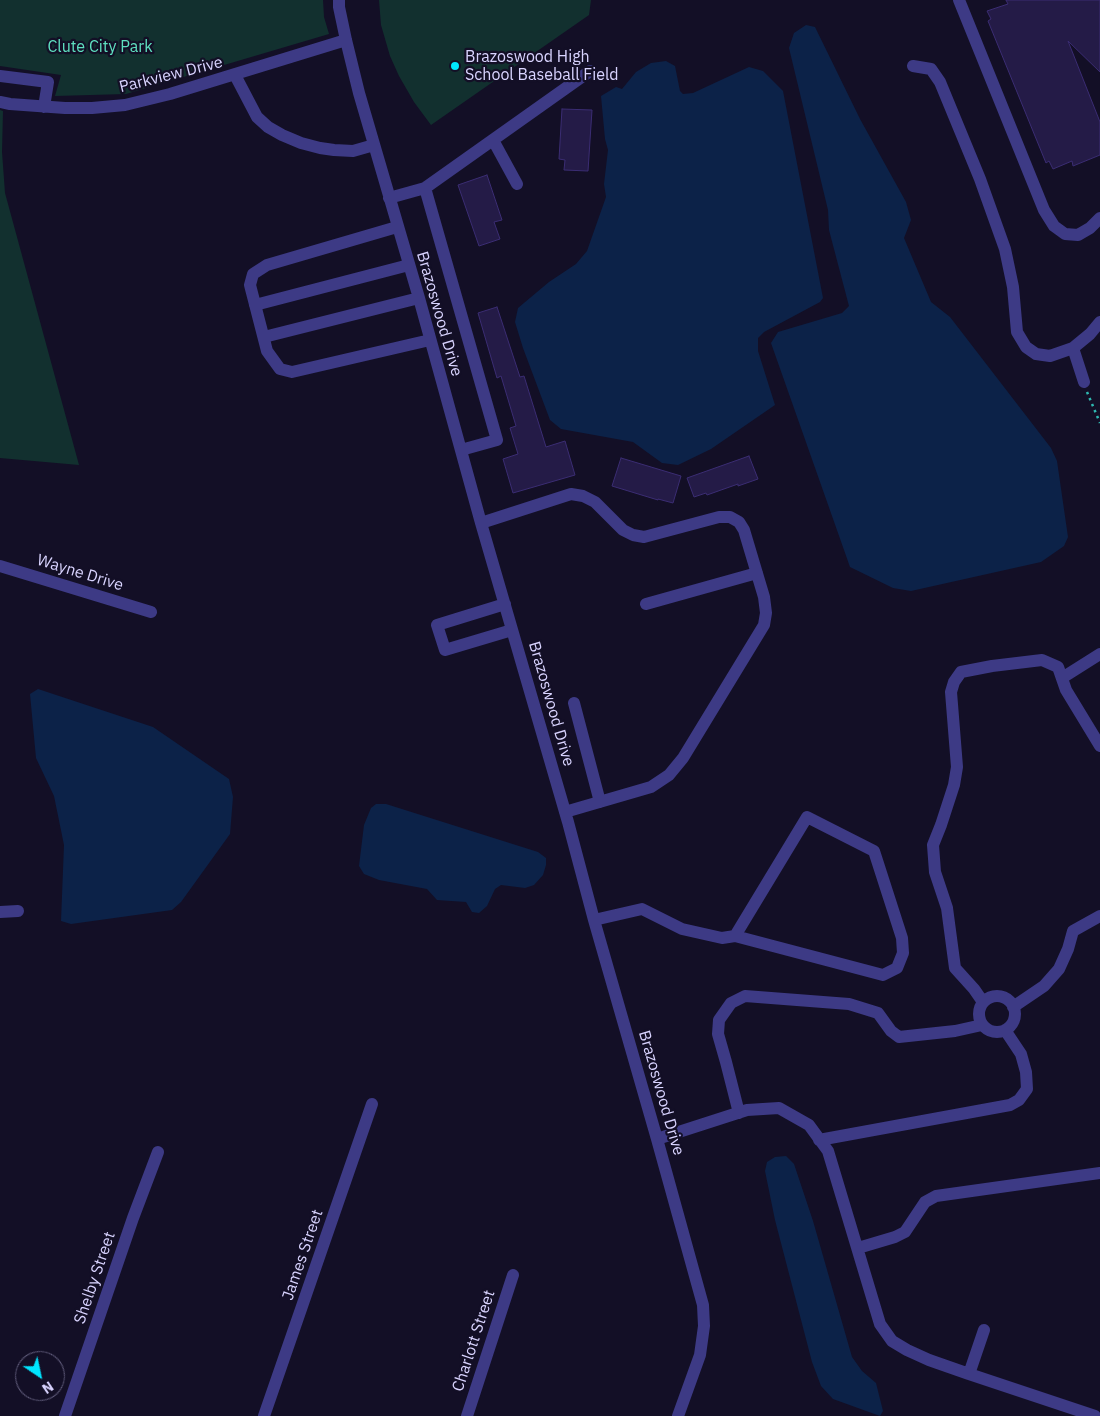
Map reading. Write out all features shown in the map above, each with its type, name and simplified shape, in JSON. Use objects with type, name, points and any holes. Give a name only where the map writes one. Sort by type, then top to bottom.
[{"type":"street","name":"Brazoswood Drive","points":[[339,0],[346,40],[359,93],[565,812],[703,1305],[704,1326],[700,1355],[678,1416]]},
{"type":"street","points":[[959,0],[1044,210],[1054,226],[1066,234],[1078,235],[1090,228],[1100,218]]},
{"type":"street","name":"Parkview Drive","points":[[0,102],[44,107],[92,108],[125,105],[236,75],[346,40]]},
{"type":"street","points":[[913,66],[931,70],[940,82],[980,179],[1005,249],[1013,287],[1018,332],[1026,347],[1036,354],[1050,356],[1073,348],[1090,334],[1100,322]]},
{"type":"street","points":[[389,198],[426,188],[590,71]]},
{"type":"street","points":[[236,75],[257,116],[268,127],[282,135],[301,143],[334,150],[353,151],[374,145]]},
{"type":"street","points":[[0,76],[48,82],[44,107]]},
{"type":"street","points":[[493,140],[517,184]]},
{"type":"street","points":[[426,188],[497,440],[461,450]]},
{"type":"street","points":[[397,227],[267,265],[253,274],[250,285],[267,351],[280,369],[292,372],[430,340]]},
{"type":"street","points":[[255,305],[408,265]]},
{"type":"street","points":[[264,337],[419,298]]},
{"type":"street","points":[[1073,348],[1084,382]]},
{"type":"street","points":[[481,523],[571,494],[583,496],[595,502],[623,530],[633,535],[644,537],[719,517],[730,517],[739,522],[744,530],[764,597],[766,613],[764,625],[683,758],[669,775],[651,787],[565,812]]},
{"type":"street","name":"Wayne Drive","points":[[0,566],[151,612]]},
{"type":"street","points":[[646,604],[757,573]]},
{"type":"street","points":[[505,604],[437,625],[445,650],[512,630]]},
{"type":"street","points":[[1062,678],[1100,654]]},
{"type":"street","points":[[983,1002],[956,968],[947,908],[935,872],[933,845],[954,785],[957,767],[951,692],[954,682],[961,672],[992,666],[1042,660],[1058,667],[1066,690],[1100,746]]},
{"type":"street","points":[[574,703],[600,802]]},
{"type":"street","points":[[594,920],[642,909],[682,929],[722,938],[735,936],[883,975],[897,968],[903,953],[902,938],[874,851],[806,817],[735,936]]},
{"type":"street","points":[[0,912],[18,911]]},
{"type":"street","points":[[1013,1007],[1044,986],[1059,969],[1068,949],[1073,931],[1100,916]]},
{"type":"street","points":[[739,1113],[718,1034],[718,1020],[731,1003],[745,996],[849,1004],[878,1013],[891,1031],[899,1037],[955,1031],[982,1025]]},
{"type":"street","points":[[994,996],[1006,998],[1013,1007],[1015,1018],[1010,1027],[995,1033],[982,1025],[978,1013],[983,1002],[994,996]]},
{"type":"street","points":[[819,1140],[1010,1105],[1019,1100],[1028,1089],[1026,1072],[1021,1054],[1006,1030]]},
{"type":"street","name":"James Street","points":[[264,1416],[372,1104]]},
{"type":"street","points":[[657,1139],[747,1110],[779,1108],[808,1125],[828,1151],[880,1324],[892,1341],[929,1360],[1095,1416]]},
{"type":"street","name":"Shelby Street","points":[[65,1416],[133,1218],[158,1152]]},
{"type":"street","points":[[858,1248],[895,1237],[905,1232],[925,1202],[936,1196],[1100,1173]]},
{"type":"street","name":"Charlott Street","points":[[467,1416],[513,1275]]},
{"type":"street","points":[[969,1374],[984,1330]]},
{"type":"path","points":[[1084,382],[1100,423]]},
{"type":"green space","name":"Clute City Park","points":[[0,0],[323,0],[324,17],[329,34],[126,94],[55,96],[61,75],[0,66]]},
{"type":"green space","name":"Brazoswood High School Baseball Field","points":[[379,0],[591,0],[589,15],[431,125],[414,102],[390,56],[381,25]]},
{"type":"green space","points":[[0,110],[3,111],[2,152],[5,193],[79,465],[0,458]]},
{"type":"water","points":[[806,25],[815,27],[860,119],[906,202],[911,220],[904,238],[931,302],[950,317],[1051,448],[1057,461],[1068,537],[1064,546],[1041,562],[911,591],[893,588],[850,567],[771,343],[778,332],[842,313],[849,306],[829,230],[828,210],[789,48],[794,33]]},
{"type":"water","points":[[666,61],[675,66],[680,91],[683,94],[693,93],[749,67],[763,71],[783,91],[823,298],[820,302],[764,332],[758,338],[758,351],[775,405],[711,449],[678,465],[662,463],[633,442],[561,429],[550,420],[515,322],[518,308],[549,282],[576,264],[587,251],[606,197],[604,184],[608,150],[605,139],[601,96],[616,87],[622,89],[636,72],[651,63]]},
{"type":"water","points":[[38,689],[153,727],[229,779],[233,797],[230,834],[181,902],[172,910],[71,924],[61,921],[64,845],[54,796],[36,758],[30,694]]},
{"type":"water","points":[[376,804],[386,804],[538,852],[546,858],[543,875],[534,885],[525,888],[501,885],[495,889],[487,906],[479,913],[472,912],[466,902],[437,900],[427,889],[379,880],[364,874],[359,866],[364,825],[371,808]]},
{"type":"water","points":[[786,1156],[794,1164],[813,1221],[852,1357],[862,1371],[876,1383],[883,1411],[880,1416],[833,1399],[821,1386],[812,1362],[775,1220],[765,1171],[767,1162],[775,1157]]},
{"type":"building","points":[[1006,0],[1100,0],[1100,72],[1068,41],[1100,122],[1100,155],[1073,166],[1072,161],[1053,169],[1049,161],[1046,163],[988,21],[991,19],[987,11],[1008,4]]},
{"type":"building","points":[[562,109],[592,110],[588,171],[564,170],[565,160],[559,159]]},
{"type":"building","points":[[487,175],[502,220],[494,222],[500,239],[479,246],[458,185]]},
{"type":"building","points":[[497,307],[520,377],[524,376],[546,447],[565,441],[575,475],[513,493],[503,459],[518,454],[510,428],[516,426],[501,376],[497,378],[478,313]]},
{"type":"building","points":[[749,456],[758,479],[707,495],[706,493],[694,497],[687,478]]},
{"type":"building","points":[[621,458],[681,476],[673,503],[612,486]]},
{"type":"place","name":"Brazoswood High School Baseball Field","points":[[455,66]]}]
